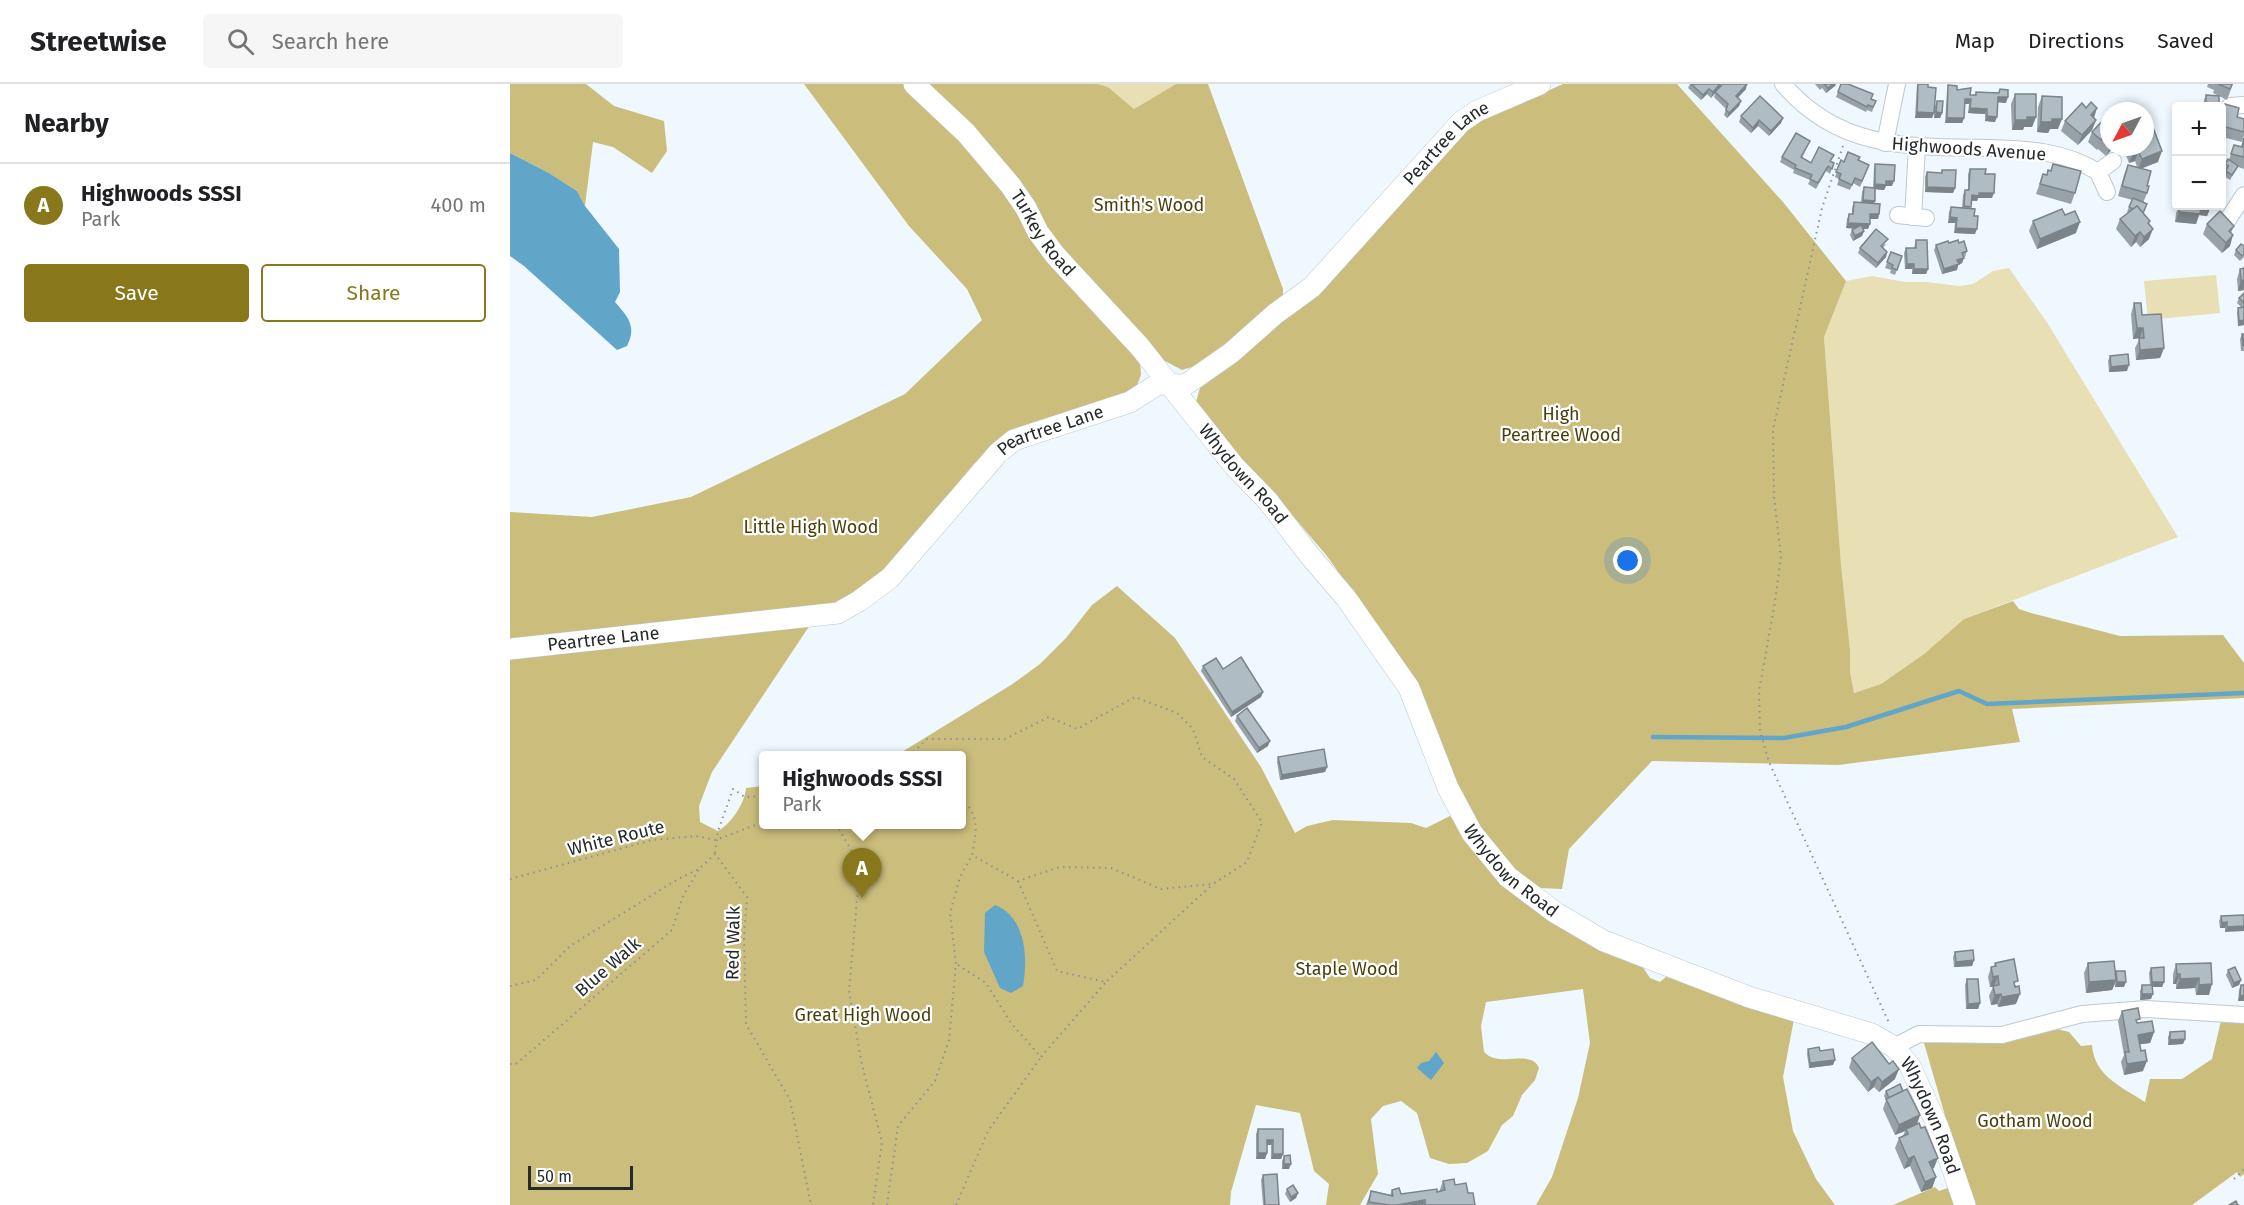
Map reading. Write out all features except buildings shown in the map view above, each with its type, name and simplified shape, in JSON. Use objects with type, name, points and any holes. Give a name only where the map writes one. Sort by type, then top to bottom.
[{"type":"street","name":"Turkey Road","points":[[914,84],[966,133],[1011,186],[1038,232],[1055,255],[1140,347],[1170,384]]},
{"type":"street","name":"Peartree Lane","points":[[510,649],[838,613],[860,601],[890,578],[998,453],[1014,440],[1130,402],[1158,384],[1185,385],[1231,353],[1275,314],[1312,288],[1461,122],[1477,111],[1540,84]]},
{"type":"street","name":"Highwoods Avenue","points":[[1783,84],[1796,99],[1819,117],[1868,140],[1917,147],[2039,150],[2083,162],[2098,172]]},
{"type":"street","points":[[1885,143],[1897,84]]},
{"type":"street","points":[[1912,217],[1917,147]]},
{"type":"street","points":[[2107,192],[2098,172],[2113,161]]},
{"type":"street","points":[[2227,220],[2242,201]]},
{"type":"street","name":"Whydown Road","points":[[1170,384],[1234,466],[1268,501],[1310,556],[1347,598],[1409,688],[1448,788],[1472,833],[1508,876],[1556,913],[1604,941],[1749,997],[1872,1034],[1894,1047],[1910,1066],[1938,1127],[1965,1205]]},
{"type":"street","points":[[1894,1047],[1918,1034],[2002,1035],[2082,1014],[2146,1009],[2244,1015]]},
{"type":"path","points":[[1848,132],[1822,208],[1773,430],[1774,497],[1781,557],[1759,691],[1760,731],[1769,762],[1892,1027],[1894,1047]]},
{"type":"path","points":[[914,751],[927,739],[1005,739],[1050,717],[1077,729],[1135,697],[1177,713],[1192,729],[1202,757],[1234,779],[1262,822],[1247,862],[1213,884],[1106,982],[1041,1057],[988,1131],[956,1205]]},
{"type":"path","points":[[510,986],[536,980],[570,946],[678,879],[699,869],[715,854],[716,840],[733,789],[745,797],[759,796]]},
{"type":"path","points":[[887,1205],[898,1126],[935,1081],[949,1040],[956,964],[950,913],[960,877],[972,855],[978,826],[966,803]]},
{"type":"path","name":"White Route","points":[[510,879],[652,840],[696,836],[716,840],[759,824]]},
{"type":"path","points":[[838,829],[860,865],[849,991],[862,1065],[882,1142],[873,1205]]},
{"type":"path","name":"Red Walk","points":[[715,854],[747,897],[744,936],[746,1024],[790,1100],[812,1205]]},
{"type":"path","points":[[972,855],[1018,881],[1057,971],[1106,982]]},
{"type":"path","points":[[1018,881],[1060,867],[1111,868],[1161,889],[1213,884]]},
{"type":"path","name":"Blue Walk","points":[[510,1064],[516,1064],[672,930],[683,896],[699,869]]},
{"type":"path","points":[[956,964],[986,983],[1011,1023],[1041,1057]]},
{"type":"path","points":[[2234,1179],[2244,1169]]},
{"type":"shaded area","points":[[1098,84],[1176,84],[1134,109],[1108,87]]},
{"type":"shaded area","points":[[2009,268],[2048,324],[2178,537],[1964,619],[1924,654],[1881,684],[1854,693],[1850,672],[1824,336],[1846,281],[1872,276],[1905,282],[1960,286],[1973,284],[1993,271]]},
{"type":"shaded area","points":[[2216,275],[2220,313],[2148,320],[2144,281]]},
{"type":"green space","points":[[510,84],[586,84],[614,106],[664,121],[667,151],[652,173],[613,147],[593,142],[585,206],[577,191],[549,173],[510,153]]},
{"type":"green space","name":"Little High Wood","points":[[804,84],[904,84],[971,150],[1140,361],[1141,375],[1134,393],[992,446],[972,466],[896,560],[839,604],[510,642],[510,512],[592,517],[691,497],[905,394],[982,320],[967,289],[909,226]]},
{"type":"green space","name":"Smith's Wood","points":[[928,84],[1098,84],[1108,87],[1134,109],[1176,84],[1208,84],[1283,289],[1283,295],[1202,364],[1182,370],[1161,359],[1086,281]]},
{"type":"green space","name":"High Peartree Wood","points":[[1563,84],[1677,84],[1783,202],[1846,281],[1824,337],[1850,672],[1854,693],[1881,684],[1924,654],[1964,619],[2013,601],[2019,609],[2031,613],[2120,636],[2223,635],[2244,663],[2244,698],[2012,709],[2020,742],[1838,765],[1652,761],[1569,849],[1562,889],[1541,888],[1517,874],[1480,832],[1461,797],[1407,668],[1327,556],[1275,495],[1227,445],[1196,402],[1200,388],[1235,363],[1268,331],[1461,134],[1481,121]]},
{"type":"green space","points":[[1117,586],[1175,638],[1261,767],[1295,833],[1307,826],[1333,820],[1411,823],[1426,828],[1450,816],[1488,867],[1642,966],[1650,978],[1660,982],[1667,976],[1794,1019],[1783,1077],[1793,1131],[1816,1179],[1835,1205],[1536,1205],[1552,1177],[1578,1098],[1590,1043],[1583,989],[1486,1002],[1481,1026],[1484,1052],[1498,1059],[1529,1059],[1539,1068],[1535,1080],[1522,1095],[1513,1116],[1502,1125],[1488,1151],[1467,1163],[1449,1164],[1430,1158],[1417,1113],[1401,1101],[1383,1106],[1371,1119],[1378,1174],[1360,1205],[1326,1205],[1329,1184],[1314,1171],[1300,1113],[1256,1105],[1231,1192],[1230,1205],[510,1205],[510,655],[639,646],[716,633],[810,625],[712,772],[699,806],[700,822],[718,831],[736,812],[743,800],[746,788],[759,786],[759,829],[966,829],[966,751],[904,751],[1011,685],[1040,664],[1066,638],[1092,605]]},
{"type":"green space","name":"Gotham Wood","points":[[2221,1021],[2244,1022],[2244,1174],[2240,1177],[2237,1172],[2192,1205],[1974,1205],[1964,1181],[1924,1043],[1931,1040],[2057,1029],[2069,1032],[2081,1046],[2092,1045],[2098,1065],[2111,1080],[2145,1102],[2150,1079],[2182,1079],[2212,1059]]},
{"type":"green space","points":[[1954,1186],[1959,1205],[1893,1205],[1935,1187],[1939,1191]]},
{"type":"water","points":[[510,153],[549,173],[577,191],[585,206],[619,249],[620,292],[615,302],[630,322],[631,333],[627,346],[617,350],[510,256]]},
{"type":"water","points":[[995,905],[1013,919],[1019,929],[1025,951],[1023,986],[1011,993],[1000,988],[984,952],[985,913]]},
{"type":"water","points":[[1436,1052],[1444,1063],[1431,1080],[1417,1068],[1421,1063],[1429,1061]]},
{"type":"waterway","points":[[1653,737],[1784,738],[1846,727],[1959,691],[1987,704],[2244,693]]},
{"type":"place","name":"Highwoods SSSI","points":[[862,898]]},
{"type":"park label","name":"Staple Wood","points":[[1347,969]]},
{"type":"park label","name":"Great High Wood","points":[[863,1015]]}]
